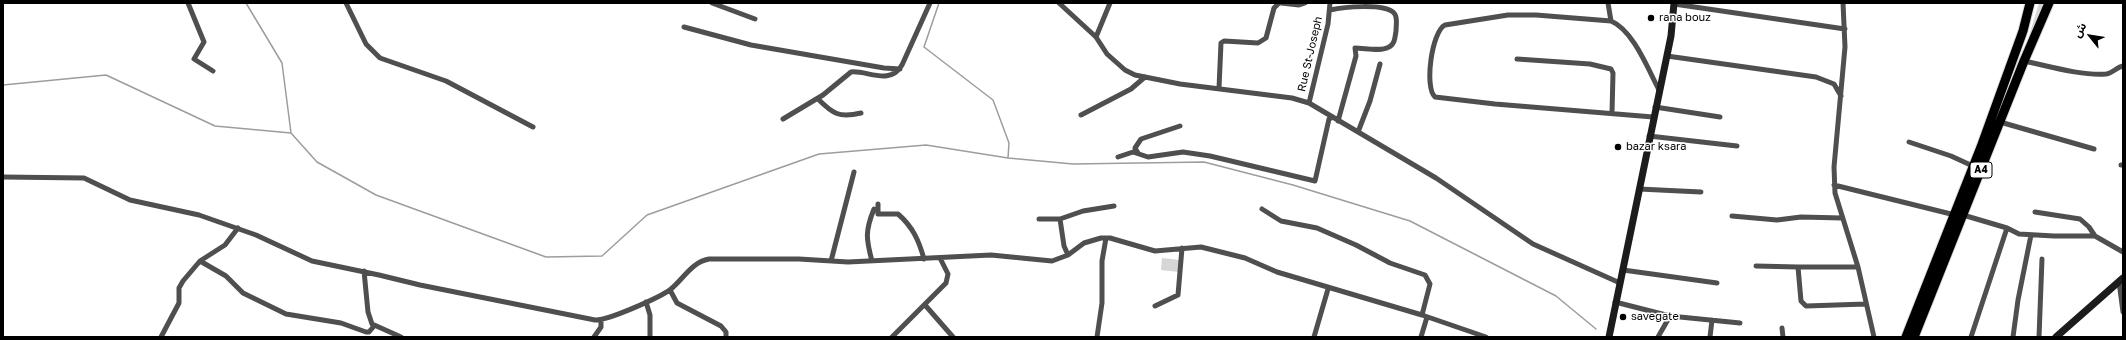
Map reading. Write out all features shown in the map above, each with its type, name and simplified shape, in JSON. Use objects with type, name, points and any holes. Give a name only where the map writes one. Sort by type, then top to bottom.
[{"type":"highway","name":"A4","points":[[1914,337],[1977,168],[2023,31],[2030,3]]},
{"type":"highway","name":"A4","points":[[1977,168],[2000,122],[2049,3]]},
{"type":"highway","name":"A4","points":[[1906,337],[1959,215]]},
{"type":"street","points":[[188,3],[204,42],[194,59],[213,71]]},
{"type":"street","points":[[346,3],[366,44],[380,58],[446,81],[533,126]]},
{"type":"street","points":[[712,3],[755,19]]},
{"type":"street","points":[[783,119],[818,99],[851,72],[876,77],[884,76],[900,69],[930,3]]},
{"type":"street","points":[[1059,3],[1096,37],[1107,54],[1125,70],[1145,77],[1292,98],[1309,103],[1436,178],[1533,244],[1620,283]]},
{"type":"street","points":[[1096,37],[1110,3]]},
{"type":"street","points":[[1219,88],[1221,43],[1224,41],[1258,43],[1263,41],[1266,38],[1274,8],[1280,3],[1298,5],[1305,3]]},
{"type":"street","name":"Rue St-Joseph","points":[[1309,103],[1328,24],[1330,3]]},
{"type":"street","points":[[1608,3],[1611,21]]},
{"type":"street","points":[[1609,337],[1649,136],[1667,56],[1674,4],[1845,29]]},
{"type":"street","points":[[1845,4],[1841,97],[1834,185],[1836,199],[1858,267],[1874,337]]},
{"type":"street","points":[[1330,10],[1346,6],[1358,8],[1381,6],[1394,12],[1396,18],[1395,39],[1390,47],[1383,49],[1355,48],[1356,56],[1338,121]]},
{"type":"street","points":[[1653,117],[1446,99],[1432,94],[1429,84],[1437,32],[1445,25],[1508,15],[1551,16],[1611,21],[1620,25],[1629,37],[1659,90]]},
{"type":"street","points":[[684,28],[752,45],[900,69]]},
{"type":"street","points":[[1667,56],[1816,77],[1834,84],[1841,97]]},
{"type":"street","points":[[1517,59],[1590,64],[1610,69],[1614,73],[1612,113]]},
{"type":"street","points":[[2024,61],[2104,74],[2111,73],[2123,66]]},
{"type":"street","points":[[1358,132],[1370,101],[1380,64]]},
{"type":"street","points":[[1082,115],[1131,89],[1145,77]]},
{"type":"street","points":[[818,99],[833,114],[852,116],[861,113]]},
{"type":"street","points":[[1655,107],[1720,117]]},
{"type":"street","points":[[1118,157],[1133,152],[1138,152],[1148,157],[1183,152],[1210,156],[1315,181],[1329,119],[1333,117]]},
{"type":"street","points":[[2000,122],[2094,148]]},
{"type":"street","points":[[1138,152],[1135,148],[1141,138],[1180,126]]},
{"type":"street","points":[[1649,136],[1737,146]]},
{"type":"street","points":[[1908,142],[1951,156],[1977,168]]},
{"type":"street","points":[[831,261],[854,172]]},
{"type":"street","points":[[3,177],[84,178],[137,203],[199,215],[238,228],[312,261],[364,271],[420,285],[601,320],[646,302],[670,290],[696,263],[709,259],[872,261],[997,255],[1052,261],[1068,255],[1084,243],[1106,238],[1155,251],[1201,247],[1245,258],[1277,272],[1328,289],[1425,316],[1486,337]]},
{"type":"street","points":[[1834,185],[1959,215],[2007,228],[2018,234],[2095,236]]},
{"type":"street","points":[[1639,189],[1701,192]]},
{"type":"street","points":[[872,261],[866,238],[867,225],[876,206],[878,214],[898,214],[914,232],[919,241],[924,259]]},
{"type":"street","points":[[1039,219],[1060,219],[1083,211],[1114,206]]},
{"type":"street","points":[[1262,209],[1281,221],[1317,228],[1356,245],[1390,263],[1425,275],[1430,284],[1421,337]]},
{"type":"street","points":[[2035,212],[2080,219],[2089,227],[2095,236],[2123,252]]},
{"type":"street","points":[[1732,216],[1777,220],[1801,217],[1842,218]]},
{"type":"street","points":[[1060,219],[1064,246],[1068,255]]},
{"type":"street","points":[[160,337],[179,304],[179,288],[183,281],[200,261],[220,250],[238,228]]},
{"type":"street","points":[[1971,337],[2007,228]]},
{"type":"street","points":[[2013,337],[2018,300],[2031,235]]},
{"type":"street","points":[[1097,337],[1102,303],[1102,257],[1106,238]]},
{"type":"street","points":[[1155,306],[1178,295],[1182,248]]},
{"type":"street","points":[[892,337],[943,287],[948,278],[946,268],[940,258]]},
{"type":"street","points":[[2039,337],[2042,259]]},
{"type":"street","points":[[200,261],[226,276],[243,293],[286,314],[341,323],[366,332],[369,332],[374,326]]},
{"type":"street","points":[[1756,266],[1858,267]]},
{"type":"street","points":[[1798,267],[1801,301],[1804,305],[1866,304]]},
{"type":"street","points":[[1623,270],[1717,283]]},
{"type":"street","points":[[364,271],[368,312],[374,326],[401,337]]},
{"type":"street","points":[[2121,280],[2123,312]]},
{"type":"street","points":[[2056,337],[2121,280]]},
{"type":"street","points":[[1314,337],[1328,289]]},
{"type":"street","points":[[670,290],[677,304],[721,326],[726,332],[726,337]]},
{"type":"street","points":[[646,302],[650,322],[650,337]]},
{"type":"street","points":[[1615,302],[1670,316],[1740,322]]},
{"type":"street","points":[[925,305],[953,337]]},
{"type":"street","points":[[1658,337],[1670,316]]},
{"type":"street","points":[[594,337],[601,327],[601,320]]},
{"type":"street","points":[[1710,337],[1712,320]]},
{"type":"street","points":[[1782,328],[1783,337]]},
{"type":"shaded area","points":[[2039,3],[2047,3],[2025,49]]},
{"type":"shaded area","points":[[1162,258],[1180,260],[1179,272],[1161,270]]},
{"type":"waterway","points":[[246,3],[282,63],[291,133],[317,162],[376,195],[546,257],[602,256],[647,215],[819,154],[926,145],[1008,158],[1073,164],[1204,162],[1293,185],[1410,221],[1556,296],[1596,329]]},
{"type":"waterway","points":[[939,3],[924,47],[993,100],[1009,143],[1008,158]]},
{"type":"waterway","points":[[3,85],[106,75],[215,126],[291,133]]},
{"type":"place","name":"rana bouz","points":[[1651,18]]},
{"type":"place","name":"bazar ksara","points":[[1618,147]]},
{"type":"place","name":"savegate","points":[[1623,317]]}]
